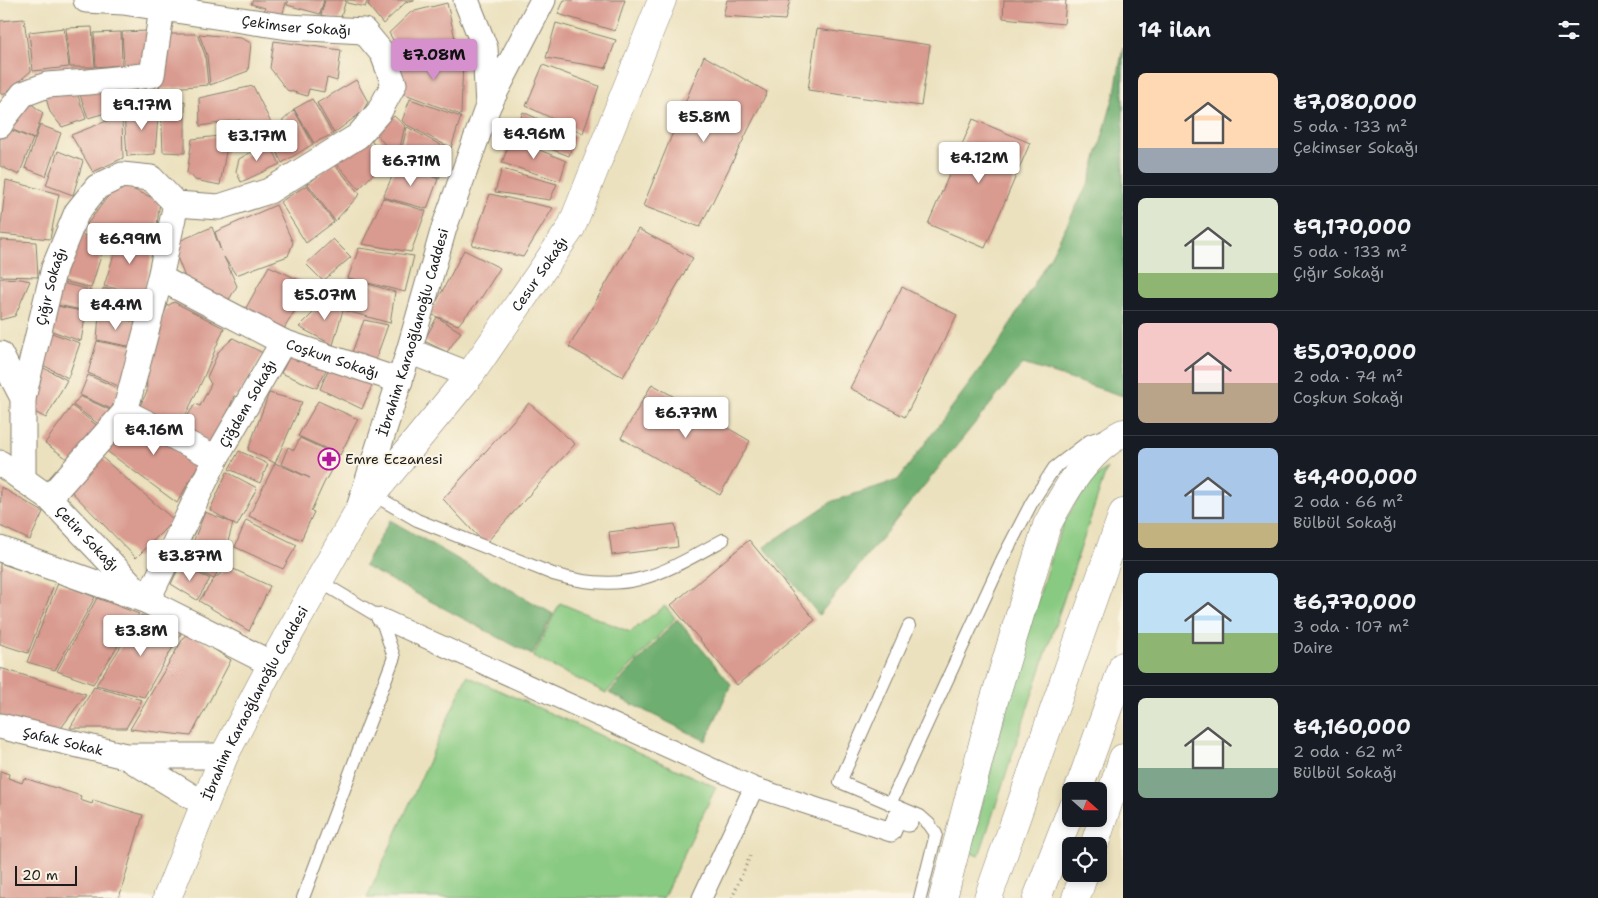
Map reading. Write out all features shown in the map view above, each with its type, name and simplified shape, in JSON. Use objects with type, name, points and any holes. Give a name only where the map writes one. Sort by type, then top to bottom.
[{"type":"main road","name":"Cesur Sokağı","points":[[365,503],[470,375],[571,228],[662,0]]},
{"type":"main road","points":[[942,898],[994,702],[1047,525],[1058,503],[1080,471],[1103,445],[1119,435]]},
{"type":"main road","name":"İbrahim Karaoğlanoğlu Caddesi","points":[[167,898],[224,756],[272,664],[365,503]]},
{"type":"main road","points":[[988,898],[1123,512]]},
{"type":"main road","points":[[1081,782],[1123,666]]},
{"type":"main road","points":[[1097,837],[1123,758]]},
{"type":"main road","points":[[1037,898],[1064,828]]},
{"type":"main road","points":[[1076,898],[1081,882]]},
{"type":"street","name":"Çekimser Sokağı","points":[[86,0],[123,1],[288,27],[364,31],[383,54],[394,84],[379,112],[358,136],[269,192],[219,207],[176,204]]},
{"type":"street","name":"İbrahim Karaoğlanoğlu Caddesi","points":[[365,503],[444,228],[488,106],[485,48],[466,0]]},
{"type":"street","points":[[488,106],[543,0]]},
{"type":"street","points":[[0,125],[23,94],[47,85],[152,75],[162,8]]},
{"type":"street","name":"Çığır Sokağı","points":[[23,398],[54,268],[76,212],[96,187],[122,175],[151,178],[176,204]]},
{"type":"street","points":[[49,498],[125,412],[160,278],[176,204]]},
{"type":"street","name":"Coşkun Sokağı","points":[[160,278],[283,342],[400,381]]},
{"type":"street","name":"Çiğdem Sokağı","points":[[147,600],[216,458],[283,342]]},
{"type":"street","points":[[409,351],[470,375]]},
{"type":"street","points":[[0,354],[23,398],[23,480]]},
{"type":"street","points":[[125,412],[216,458]]},
{"type":"street","name":"Çetin Sokağı","points":[[0,463],[49,498],[147,600]]},
{"type":"street","points":[[0,549],[147,600],[272,664]]},
{"type":"street","points":[[381,618],[754,787],[891,832],[898,818],[908,822]]},
{"type":"street","name":"Şafak Sokak","points":[[0,726],[125,756]]},
{"type":"street","points":[[125,756],[224,756]]},
{"type":"street","points":[[125,756],[204,804]]},
{"type":"street","points":[[702,898],[754,787]]},
{"type":"lane","points":[[890,804],[1003,558],[1032,502],[1054,468],[1089,440],[1103,436],[1119,435]]},
{"type":"lane","points":[[365,503],[417,520],[553,574],[573,580],[594,583],[616,584],[652,576],[670,570],[723,540]]},
{"type":"lane","points":[[303,898],[394,657],[381,618],[319,581]]},
{"type":"lane","points":[[909,626],[840,782],[920,816],[936,834],[920,898]]},
{"type":"path","points":[[732,898],[750,856]]},
{"type":"green space","points":[[1123,47],[1123,396],[1023,364],[819,615],[764,547],[833,501],[898,480],[998,345],[1051,255],[1090,180],[1115,92]]},
{"type":"green space","points":[[1107,468],[979,856],[970,853],[1011,688],[1053,550],[1065,520],[1087,485]]},
{"type":"green space","points":[[390,520],[553,614],[532,655],[364,566]]},
{"type":"green space","points":[[560,603],[630,632],[665,606],[675,618],[606,693],[533,657]]},
{"type":"green space","points":[[677,619],[731,684],[706,741],[609,693]]},
{"type":"green space","points":[[467,676],[716,787],[663,898],[367,898]]},
{"type":"building","points":[[253,0],[287,0],[281,19],[263,14],[265,8],[251,4]]},
{"type":"building","points":[[289,0],[324,0],[320,14],[287,5]]},
{"type":"building","points":[[325,0],[346,0],[340,20],[321,15]]},
{"type":"building","points":[[347,0],[368,0],[365,7],[347,3]]},
{"type":"building","points":[[370,0],[414,1],[405,3],[383,24],[368,5]]},
{"type":"building","points":[[564,0],[625,0],[615,31],[558,14]]},
{"type":"building","points":[[727,0],[790,0],[785,20],[723,16]]},
{"type":"building","points":[[1004,0],[1066,0],[1064,24],[1003,18]]},
{"type":"building","points":[[447,3],[456,43],[402,55],[389,33],[411,12]]},
{"type":"building","points":[[24,19],[31,71],[3,95],[0,93],[0,21]]},
{"type":"building","points":[[556,23],[616,40],[606,68],[546,58]]},
{"type":"building","points":[[92,27],[95,67],[70,67],[66,28]]},
{"type":"building","points":[[64,28],[69,67],[33,71],[29,32]]},
{"type":"building","points":[[817,29],[930,45],[921,106],[808,90]]},
{"type":"building","points":[[148,31],[148,66],[124,65],[122,32]]},
{"type":"building","points":[[121,32],[122,65],[96,67],[94,33]]},
{"type":"building","points":[[166,34],[197,34],[205,55],[208,85],[159,89]]},
{"type":"building","points":[[199,34],[241,38],[251,43],[248,71],[210,85],[207,55]]},
{"type":"building","points":[[274,41],[341,50],[337,81],[327,78],[324,92],[309,89],[307,96],[287,90],[270,68]]},
{"type":"building","points":[[704,56],[767,92],[700,227],[643,206]]},
{"type":"building","points":[[403,57],[463,59],[461,115],[402,93]]},
{"type":"building","points":[[543,65],[599,86],[583,133],[526,106]]},
{"type":"building","points":[[151,80],[151,101],[125,107],[123,83]]},
{"type":"building","points":[[356,80],[368,102],[362,112],[334,133],[317,103]]},
{"type":"building","points":[[121,84],[123,108],[88,118],[78,89]]},
{"type":"building","points":[[253,86],[273,127],[248,140],[240,120],[200,126],[199,98]]},
{"type":"building","points":[[76,90],[86,119],[62,127],[50,112],[44,91]]},
{"type":"building","points":[[25,99],[43,113],[34,139],[4,126]]},
{"type":"building","points":[[312,99],[333,134],[314,143],[294,109]]},
{"type":"building","points":[[410,99],[461,117],[451,148],[402,121]]},
{"type":"building","points":[[185,101],[185,153],[163,152],[161,105]]},
{"type":"building","points":[[159,105],[155,154],[127,156],[124,114]]},
{"type":"building","points":[[294,110],[313,144],[282,163],[272,141],[273,130]]},
{"type":"building","points":[[523,112],[576,136],[569,156],[514,135]]},
{"type":"building","points":[[122,115],[123,158],[93,172],[71,135]]},
{"type":"building","points":[[394,116],[405,126],[397,160],[375,132]]},
{"type":"building","points":[[973,119],[1030,143],[985,248],[928,224]]},
{"type":"building","points":[[40,125],[61,133],[46,176],[25,168]]},
{"type":"building","points":[[3,127],[33,139],[19,175],[0,166],[0,134]]},
{"type":"building","points":[[407,127],[450,150],[439,178],[399,161]]},
{"type":"building","points":[[366,134],[386,160],[359,189],[334,161]]},
{"type":"building","points":[[229,135],[220,185],[195,180],[187,173],[192,139]]},
{"type":"building","points":[[511,138],[566,161],[560,181],[502,163]]},
{"type":"building","points":[[269,142],[280,164],[241,182],[236,171],[239,159]]},
{"type":"building","points":[[58,151],[83,161],[73,195],[46,185]]},
{"type":"building","points":[[333,163],[360,194],[335,221],[308,184]]},
{"type":"building","points":[[398,163],[438,179],[427,209],[383,197]]},
{"type":"building","points":[[502,169],[557,184],[550,200],[495,192]]},
{"type":"building","points":[[6,180],[59,194],[50,239],[0,234]]},
{"type":"building","points":[[118,183],[160,201],[155,241],[85,227]]},
{"type":"building","points":[[307,185],[334,222],[306,243],[280,202]]},
{"type":"building","points":[[490,194],[553,208],[523,257],[472,245]]},
{"type":"building","points":[[383,198],[426,211],[411,252],[362,244]]},
{"type":"building","points":[[276,205],[293,243],[288,256],[236,275],[224,257],[237,286],[224,308],[191,293],[172,244],[212,227],[221,251],[215,232]]},
{"type":"building","points":[[638,229],[693,258],[623,377],[569,347]]},
{"type":"building","points":[[73,233],[106,240],[91,288],[59,280]]},
{"type":"building","points":[[120,236],[154,243],[144,294],[104,286]]},
{"type":"building","points":[[333,239],[351,257],[323,281],[306,264]]},
{"type":"building","points":[[0,240],[36,242],[38,277],[0,276]]},
{"type":"building","points":[[359,248],[414,256],[405,292],[348,278]]},
{"type":"building","points":[[464,250],[500,268],[481,298],[458,325],[430,314]]},
{"type":"building","points":[[269,266],[310,285],[278,339],[241,317]]},
{"type":"building","points":[[0,278],[30,281],[15,316],[0,320]]},
{"type":"building","points":[[348,278],[395,292],[390,323],[343,310]]},
{"type":"building","points":[[58,282],[90,290],[86,311],[52,304]]},
{"type":"building","points":[[902,287],[957,315],[905,417],[850,388]]},
{"type":"building","points":[[103,288],[143,296],[137,321],[100,313]]},
{"type":"building","points":[[331,295],[343,310],[333,345],[299,327]]},
{"type":"building","points":[[174,302],[224,328],[203,379],[177,433],[134,417],[147,392],[146,362],[167,306]]},
{"type":"building","points":[[52,305],[86,312],[81,341],[46,329]]},
{"type":"building","points":[[99,314],[137,322],[133,347],[97,340]]},
{"type":"building","points":[[437,317],[461,332],[447,352],[424,341]]},
{"type":"building","points":[[364,320],[388,325],[373,367],[349,360]]},
{"type":"building","points":[[46,331],[80,343],[68,378],[37,362]]},
{"type":"building","points":[[233,338],[263,353],[238,397],[234,396],[226,417],[208,447],[177,433],[195,404],[200,406],[211,384],[207,377],[219,351]]},
{"type":"building","points":[[97,341],[133,348],[121,387],[88,373]]},
{"type":"building","points":[[292,352],[330,362],[317,388],[281,373]]},
{"type":"building","points":[[331,363],[374,381],[362,409],[320,389]]},
{"type":"building","points":[[36,364],[67,380],[46,418],[25,407]]},
{"type":"building","points":[[88,375],[120,389],[111,409],[80,395]]},
{"type":"building","points":[[652,384],[750,441],[720,495],[621,438]]},
{"type":"building","points":[[269,393],[302,402],[275,463],[248,450]]},
{"type":"building","points":[[80,396],[110,410],[101,426],[73,405]]},
{"type":"building","points":[[318,401],[358,419],[340,455],[298,436]]},
{"type":"building","points":[[529,403],[575,444],[485,544],[443,499]]},
{"type":"building","points":[[72,406],[99,427],[73,463],[45,443]]},
{"type":"building","points":[[125,412],[204,455],[177,503],[104,449]]},
{"type":"building","points":[[300,438],[339,456],[311,511],[314,512],[301,540],[249,516],[275,463],[310,478],[281,464],[288,447],[294,450]]},
{"type":"building","points":[[239,451],[268,464],[260,483],[229,469]]},
{"type":"building","points":[[98,454],[174,520],[136,558],[68,488]]},
{"type":"building","points":[[227,472],[257,488],[237,526],[210,510]]},
{"type":"building","points":[[1,487],[43,512],[30,540],[0,526]]},
{"type":"building","points":[[205,512],[233,523],[223,560],[214,579],[181,564],[189,543],[192,545]]},
{"type":"building","points":[[246,520],[297,545],[283,569],[235,547]]},
{"type":"building","points":[[675,524],[678,547],[612,555],[609,532]]},
{"type":"building","points":[[749,540],[815,620],[737,685],[671,605]]},
{"type":"building","points":[[0,563],[55,582],[28,653],[0,644]]},
{"type":"building","points":[[180,565],[210,579],[197,600],[171,584]]},
{"type":"building","points":[[229,567],[270,586],[249,631],[199,601],[214,579]]},
{"type":"building","points":[[58,583],[95,597],[55,670],[27,662]]},
{"type":"building","points":[[97,598],[139,614],[93,684],[57,671]]},
{"type":"building","points":[[141,615],[184,628],[144,697],[96,685]]},
{"type":"building","points":[[187,632],[231,660],[191,736],[130,729]]},
{"type":"building","points":[[0,668],[86,694],[56,735],[0,722]]},
{"type":"building","points":[[94,687],[142,700],[126,728],[70,728]]},
{"type":"building","points":[[0,771],[9,774],[8,778],[22,783],[24,778],[81,796],[80,800],[92,804],[93,800],[143,815],[119,898],[0,898]]},
{"type":"place","name":"Emre Eczanesi","points":[[329,459]]}]
